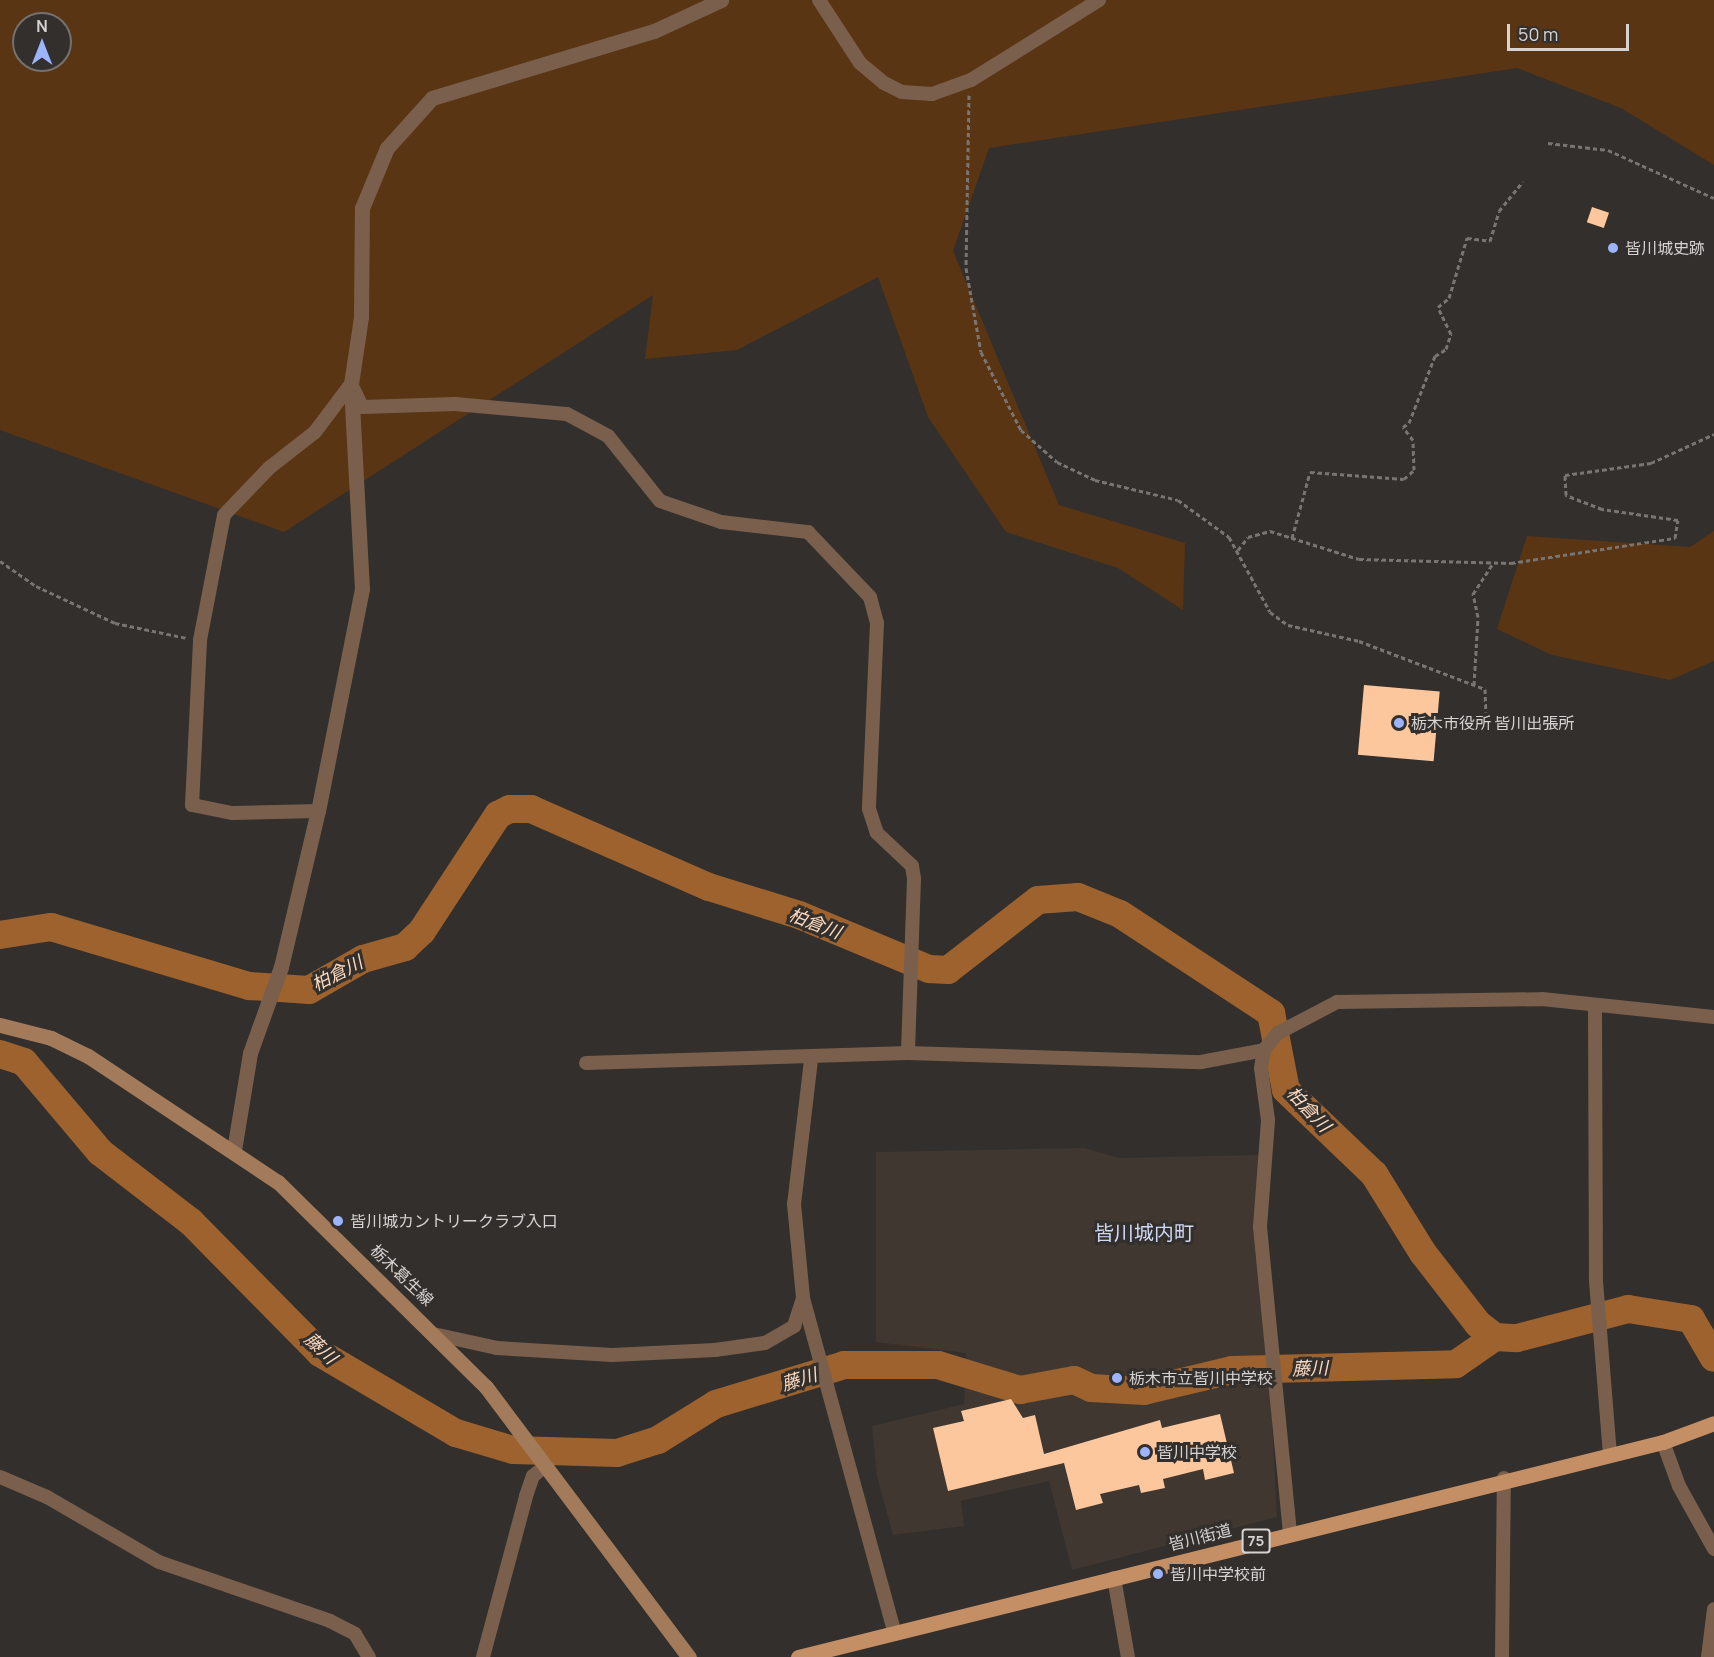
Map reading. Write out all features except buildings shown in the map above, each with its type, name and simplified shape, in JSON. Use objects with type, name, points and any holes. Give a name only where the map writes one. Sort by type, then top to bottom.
[{"type":"main road","name":"栃木葛生線","points":[[0,1025],[51,1038],[88,1056],[234,1150],[278,1182],[438,1335],[527,1439],[689,1657]]},
{"type":"main road","name":"皆川街道","points":[[798,1657],[1504,1478],[1664,1442],[1714,1423]]},
{"type":"street","points":[[234,1150],[250,1053],[267,1000],[281,967],[318,811],[362,589],[351,384],[361,317],[362,208],[387,148],[432,98],[654,31],[721,0]]},
{"type":"street","points":[[819,0],[860,63],[884,83],[902,92],[932,93],[971,80],[1099,0]]},
{"type":"street","points":[[318,811],[232,813],[192,805],[200,640],[224,515],[269,468],[315,432],[351,384]]},
{"type":"street","points":[[351,384],[362,407],[455,404],[567,414],[608,436],[660,501],[675,510],[721,522],[808,532],[870,597],[877,623],[869,809],[877,833],[912,866],[915,951],[908,1053]]},
{"type":"street","points":[[1290,1533],[1260,1227],[1268,1120],[1261,1068],[1264,1050],[1278,1034],[1336,1002],[1531,999],[1714,1017]]},
{"type":"street","points":[[1594,1005],[1594,1203],[1610,1454]]},
{"type":"street","points":[[586,1063],[811,1060],[908,1053],[1202,1062],[1264,1050]]},
{"type":"street","points":[[811,1060],[794,1203],[803,1298],[825,1361],[895,1634]]},
{"type":"street","points":[[438,1335],[496,1348],[612,1356],[715,1350],[765,1343],[794,1326],[803,1298]]},
{"type":"street","points":[[1664,1442],[1678,1486],[1700,1517],[1714,1549]]},
{"type":"street","points":[[483,1657],[526,1496],[533,1476],[545,1463]]},
{"type":"street","points":[[0,1477],[47,1497],[159,1562],[330,1621],[355,1634],[369,1657]]},
{"type":"street","points":[[1502,1657],[1504,1478]]},
{"type":"street","points":[[1700,1517],[1714,1511]]},
{"type":"street","points":[[1114,1578],[1128,1657]]},
{"type":"street","points":[[1708,1657],[1714,1609]]},
{"type":"path","points":[[971,80],[964,125],[966,268],[981,352],[1004,404],[1036,447],[1058,462],[1095,480],[1178,500],[1238,550],[1270,612],[1288,625],[1359,641],[1485,689],[1486,712]]},
{"type":"path","points":[[1548,143],[1608,150],[1714,198]]},
{"type":"path","points":[[1293,538],[1310,472],[1404,479],[1414,470],[1413,440],[1403,427],[1409,423],[1435,356],[1446,349],[1451,334],[1438,306],[1449,298],[1467,238],[1490,241],[1499,211],[1523,181]]},
{"type":"path","points":[[1238,550],[1248,537],[1270,531],[1359,559],[1493,563],[1676,538],[1678,520],[1602,509],[1566,495],[1565,476],[1651,463],[1714,434]]},
{"type":"path","points":[[0,561],[36,586],[115,623],[145,633],[200,640]]},
{"type":"path","points":[[1474,685],[1478,617],[1473,594],[1493,563]]},
{"type":"shaded area","points":[[0,0],[1714,0],[1714,165],[1621,108],[1517,68],[989,148],[953,251],[1059,505],[1185,543],[1183,610],[1118,568],[1006,532],[928,417],[878,277],[737,350],[645,359],[653,295],[284,532],[0,430]]},
{"type":"shaded area","points":[[1714,531],[1714,661],[1670,680],[1552,655],[1497,629],[1527,536],[1690,547]]},
{"type":"shaded area","name":"栃木市立皆川中学校","points":[[1084,1148],[1119,1158],[1258,1155],[1277,1517],[1072,1570],[1049,1481],[961,1501],[964,1526],[893,1535],[877,1477],[872,1426],[964,1404],[966,1353],[876,1342],[876,1152]]},
{"type":"waterway","name":"柏倉川","points":[[0,935],[51,927],[249,986],[309,990],[363,959],[405,947],[422,931],[498,815],[510,809],[531,809],[709,887],[799,915],[929,969],[948,970],[1038,900],[1078,897],[1120,914],[1271,1013],[1286,1090],[1374,1174],[1423,1253],[1478,1324],[1495,1337]]},
{"type":"waterway","name":"藤川","points":[[0,1054],[24,1062],[100,1152],[191,1222],[320,1353],[456,1433],[513,1450],[617,1453],[658,1440],[716,1404],[844,1365],[938,1365],[1020,1390],[1074,1380],[1091,1388],[1144,1391],[1232,1370],[1456,1364],[1495,1337],[1517,1338],[1628,1309],[1691,1319],[1714,1358]]},
{"type":"place","name":"皆川城史跡","points":[[1613,248]]},
{"type":"place","name":"栃木市役所 皆川出張所","points":[[1399,723]]},
{"type":"place","name":"皆川城カントリークラブ入口","points":[[338,1221]]},
{"type":"place","name":"栃木市立皆川中学校","points":[[1117,1378]]},
{"type":"place","name":"皆川中学校","points":[[1145,1452]]},
{"type":"place","name":"皆川中学校前","points":[[1158,1574]]},
{"type":"district","name":"皆川城内町","points":[[1144,1232]]}]
